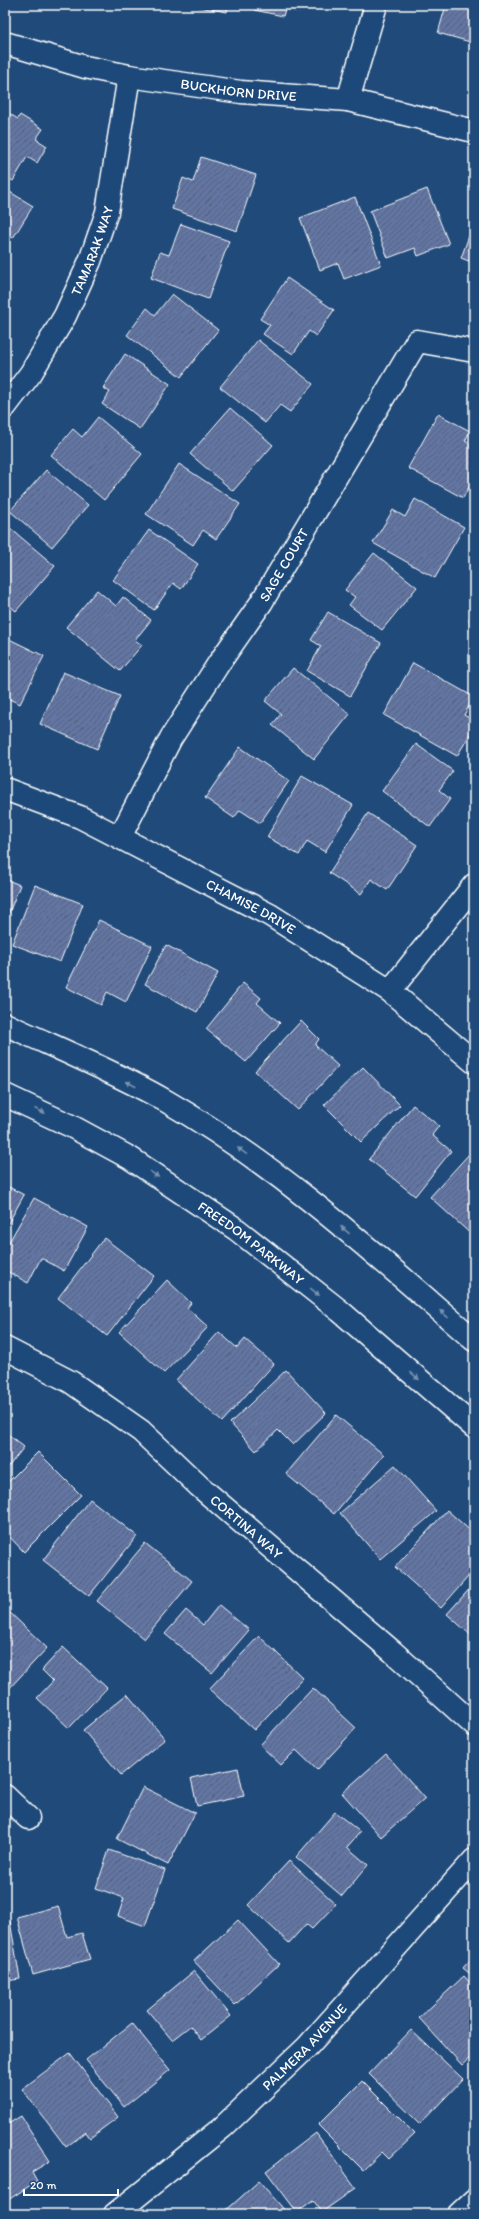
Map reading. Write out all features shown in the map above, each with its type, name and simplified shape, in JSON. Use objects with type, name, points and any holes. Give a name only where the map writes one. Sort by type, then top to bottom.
[{"type":"street","points":[[348,100],[376,5]]},
{"type":"street","name":"BUCKHORN DRIVE","points":[[5,43],[85,67],[129,76],[241,92],[348,100],[474,131]]},
{"type":"street","name":"TAMARAK WAY","points":[[5,406],[31,373],[65,316],[90,261],[107,212],[129,76]]},
{"type":"street","name":"SAGE COURT","points":[[120,837],[171,738],[219,663],[261,602],[417,341],[474,351]]},
{"type":"street","name":"CHAMISE DRIVE","points":[[5,789],[80,817],[270,915],[390,992],[474,1062]]},
{"type":"street","points":[[390,992],[474,884]]},
{"type":"street","points":[[5,1024],[166,1101],[234,1145],[306,1198],[474,1340]]},
{"type":"street","name":"FREEDOM PARKWAY","points":[[5,1094],[71,1126],[130,1158],[236,1229],[340,1311],[474,1427]]},
{"type":"street","name":"CORTINA WAY","points":[[5,1348],[70,1382],[141,1431],[199,1486],[393,1652],[474,1725]]},
{"type":"street","points":[[5,1796],[28,1818]]},
{"type":"street","name":"PALMERA AVENUE","points":[[115,2214],[223,2127],[307,2047],[474,1860]]},
{"type":"street","points":[[459,2214],[474,2200]]},
{"type":"building","points":[[188,5],[228,5],[227,12]]},
{"type":"building","points":[[255,5],[302,5],[300,12],[285,9],[283,16],[254,10]]},
{"type":"building","points":[[446,5],[474,5],[474,43],[438,33]]},
{"type":"building","points":[[5,111],[18,119],[20,115],[43,129],[36,139],[47,146],[37,163],[27,157],[13,181],[5,176]]},
{"type":"building","points":[[201,157],[256,175],[237,231],[172,209],[183,178],[193,182]]},
{"type":"building","points":[[5,189],[33,206],[13,238],[5,233]]},
{"type":"building","points":[[427,189],[449,244],[418,256],[415,248],[388,258],[370,211]]},
{"type":"building","points":[[355,197],[381,265],[344,279],[338,263],[320,270],[300,218]]},
{"type":"building","points":[[474,222],[474,263],[461,258]]},
{"type":"building","points":[[181,224],[229,241],[208,299],[151,278],[160,252],[169,255]]},
{"type":"building","points":[[287,278],[334,310],[316,336],[309,331],[293,354],[263,334],[270,325],[260,319]]},
{"type":"building","points":[[172,294],[218,330],[181,377],[127,335],[147,308],[155,315]]},
{"type":"building","points":[[258,340],[313,384],[290,412],[280,405],[265,423],[220,387]]},
{"type":"building","points":[[125,354],[170,384],[140,429],[102,404],[110,392],[103,388]]},
{"type":"building","points":[[230,408],[273,445],[233,491],[190,454]]},
{"type":"building","points":[[438,414],[470,431],[465,441],[474,446],[474,478],[463,498],[408,468]]},
{"type":"building","points":[[98,417],[142,454],[104,500],[51,455],[73,429],[82,437]]},
{"type":"building","points":[[179,464],[240,504],[216,539],[203,530],[193,545],[146,514]]},
{"type":"building","points":[[46,470],[88,505],[52,547],[10,511]]},
{"type":"building","points":[[415,499],[464,527],[435,578],[373,543],[393,510],[405,517]]},
{"type":"building","points":[[10,528],[55,566],[16,611],[5,602],[5,535]]},
{"type":"building","points":[[149,530],[198,564],[181,589],[173,583],[154,610],[113,580]]},
{"type":"building","points":[[374,553],[417,587],[382,630],[349,605],[355,597],[345,590]]},
{"type":"building","points":[[97,590],[116,606],[123,597],[151,620],[135,640],[142,645],[120,671],[66,627]]},
{"type":"building","points":[[328,612],[381,643],[350,696],[307,671],[321,646],[311,640]]},
{"type":"building","points":[[474,618],[474,651],[469,619]]},
{"type":"building","points":[[5,637],[44,656],[20,704],[5,697]]},
{"type":"building","points":[[413,663],[474,697],[464,715],[474,721],[474,728],[457,756],[384,715]]},
{"type":"building","points":[[293,668],[350,714],[314,759],[272,725],[281,714],[265,701]]},
{"type":"building","points":[[63,672],[120,696],[97,749],[40,724]]},
{"type":"building","points":[[416,744],[453,771],[439,790],[450,799],[430,827],[382,791]]},
{"type":"building","points":[[240,747],[289,781],[260,823],[240,810],[234,818],[205,798]]},
{"type":"building","points":[[302,776],[353,805],[325,852],[307,841],[299,855],[267,837]]},
{"type":"building","points":[[368,813],[417,845],[387,890],[371,879],[361,894],[329,873]]},
{"type":"building","points":[[5,879],[20,885],[5,923]]},
{"type":"building","points":[[35,885],[83,904],[60,962],[12,944]]},
{"type":"building","points":[[99,920],[152,946],[126,1002],[107,992],[101,1005],[66,987]]},
{"type":"building","points":[[166,945],[218,973],[197,1012],[145,984]]},
{"type":"building","points":[[243,983],[261,998],[257,1003],[280,1023],[246,1062],[206,1029]]},
{"type":"building","points":[[301,1021],[319,1039],[315,1045],[338,1066],[298,1110],[255,1071]]},
{"type":"building","points":[[363,1067],[400,1105],[361,1142],[324,1105]]},
{"type":"building","points":[[413,1105],[439,1126],[432,1135],[451,1151],[415,1196],[369,1159]]},
{"type":"building","points":[[470,1153],[474,1156],[474,1237],[430,1197]]},
{"type":"building","points":[[5,1185],[24,1195],[5,1229]]},
{"type":"building","points":[[34,1198],[88,1227],[64,1271],[41,1258],[28,1283],[5,1270],[5,1249]]},
{"type":"building","points":[[104,1238],[154,1276],[107,1336],[58,1298]]},
{"type":"building","points":[[167,1280],[191,1303],[187,1308],[208,1327],[164,1373],[119,1332]]},
{"type":"building","points":[[219,1332],[237,1348],[245,1339],[274,1364],[222,1422],[176,1380]]},
{"type":"building","points":[[286,1370],[326,1413],[293,1445],[278,1430],[256,1451],[230,1423]]},
{"type":"building","points":[[336,1415],[384,1455],[334,1514],[286,1474]]},
{"type":"building","points":[[5,1432],[24,1447],[5,1471]]},
{"type":"building","points":[[38,1452],[81,1495],[24,1552],[5,1532],[5,1485]]},
{"type":"building","points":[[395,1465],[436,1511],[380,1559],[340,1513]]},
{"type":"building","points":[[90,1499],[137,1536],[89,1596],[43,1560]]},
{"type":"building","points":[[447,1510],[474,1534],[474,1570],[441,1608],[395,1567]]},
{"type":"building","points":[[145,1543],[192,1581],[144,1639],[97,1601]]},
{"type":"building","points":[[474,1584],[474,1638],[447,1614]]},
{"type":"building","points":[[219,1605],[249,1630],[212,1673],[165,1634],[186,1610],[203,1625]]},
{"type":"building","points":[[5,1608],[47,1648],[5,1693]]},
{"type":"building","points":[[259,1636],[303,1678],[254,1730],[209,1689]]},
{"type":"building","points":[[63,1647],[107,1688],[69,1728],[37,1698],[53,1681],[42,1670]]},
{"type":"building","points":[[313,1688],[356,1728],[317,1770],[296,1750],[281,1765],[260,1745]]},
{"type":"building","points":[[127,1694],[165,1739],[121,1775],[83,1730]]},
{"type":"building","points":[[386,1754],[425,1798],[381,1837],[342,1793]]},
{"type":"building","points":[[238,1768],[244,1796],[197,1806],[191,1778]]},
{"type":"building","points":[[143,1787],[195,1813],[168,1865],[117,1839]]},
{"type":"building","points":[[335,1812],[360,1832],[347,1847],[368,1865],[342,1896],[296,1857]]},
{"type":"building","points":[[109,1850],[165,1870],[145,1926],[118,1916],[124,1898],[96,1888]]},
{"type":"building","points":[[289,1861],[336,1904],[312,1929],[306,1924],[289,1943],[248,1905]]},
{"type":"building","points":[[58,1906],[67,1937],[82,1933],[90,1959],[33,1975],[17,1917]]},
{"type":"building","points":[[238,1920],[279,1964],[235,2005],[194,1961]]},
{"type":"building","points":[[5,1921],[10,1921],[20,1979],[5,1981]]},
{"type":"building","points":[[474,1955],[474,1977],[463,1968]]},
{"type":"building","points":[[194,1971],[231,2016],[201,2040],[190,2026],[172,2040],[147,2010]]},
{"type":"building","points":[[464,1976],[474,1987],[474,2054],[462,2065],[419,2018]]},
{"type":"building","points":[[132,2023],[170,2070],[124,2107],[86,2060]]},
{"type":"building","points":[[411,2030],[463,2079],[420,2124],[369,2074]]},
{"type":"building","points":[[70,2053],[118,2117],[90,2138],[86,2132],[66,2147],[22,2089]]},
{"type":"building","points":[[362,2081],[415,2134],[389,2159],[382,2152],[363,2170],[318,2125]]},
{"type":"building","points":[[21,2116],[50,2161],[32,2172],[37,2181],[5,2202],[5,2126]]},
{"type":"building","points":[[316,2133],[356,2188],[322,2212],[313,2200],[297,2212],[266,2171]]},
{"type":"building","points":[[259,2181],[288,2214],[222,2214]]}]
